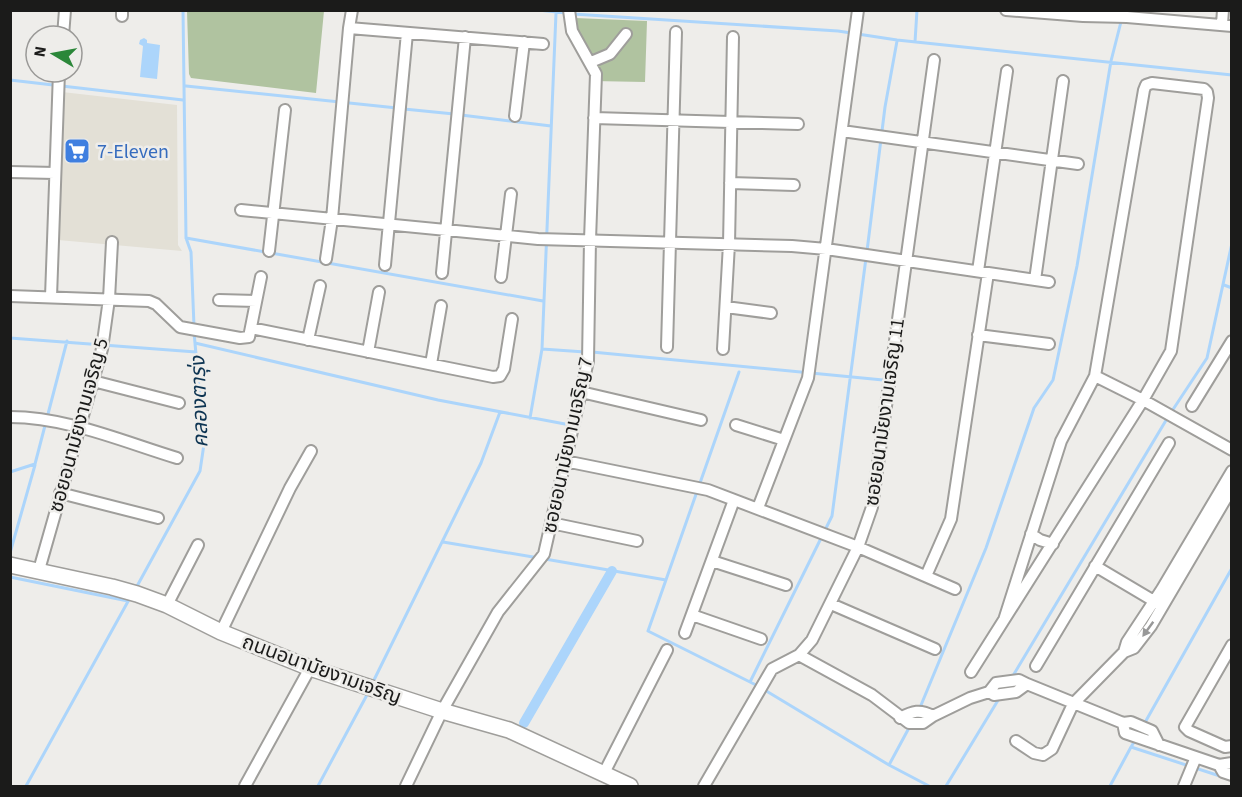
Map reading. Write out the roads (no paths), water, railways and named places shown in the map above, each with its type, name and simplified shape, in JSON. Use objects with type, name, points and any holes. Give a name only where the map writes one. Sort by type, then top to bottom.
[{"type":"street","points":[[326,259],[332,219],[352,10]]},
{"type":"street","points":[[758,508],[808,378],[858,10]]},
{"type":"street","points":[[1006,10],[1121,17],[1159,15],[1226,25],[1223,10]]},
{"type":"street","name":"ซอยอนามัยงามเจริญ 7","points":[[406,786],[442,711],[498,612],[544,554],[581,392],[588,356],[596,74],[575,37],[569,16]]},
{"type":"street","points":[[349,28],[543,44]]},
{"type":"street","points":[[667,347],[676,32]]},
{"type":"street","points":[[385,265],[407,33]]},
{"type":"street","points":[[591,62],[610,54],[626,34]]},
{"type":"street","points":[[442,273],[448,231],[465,37]]},
{"type":"street","points":[[723,349],[729,244],[734,37]]},
{"type":"street","points":[[516,116],[524,42]]},
{"type":"street","name":"ซอยอนามัยงามเจริญ 11","points":[[704,786],[772,669],[799,655],[812,640],[858,547],[872,507],[934,60]]},
{"type":"street","points":[[926,576],[951,519],[978,335],[996,152],[1007,71]]},
{"type":"street","points":[[1035,280],[1063,81]]},
{"type":"street","points":[[971,672],[1053,544],[1143,400],[1171,351],[1208,98],[1204,89],[1152,83],[1146,85],[1144,90],[1095,376],[1066,430],[1004,620]]},
{"type":"street","points":[[51,297],[59,84]]},
{"type":"street","points":[[268,251],[285,110]]},
{"type":"street","points":[[594,118],[798,124]]},
{"type":"street","points":[[843,131],[1078,164]]},
{"type":"street","points":[[10,172],[55,173]]},
{"type":"street","points":[[730,183],[794,185]]},
{"type":"street","points":[[501,278],[511,194]]},
{"type":"street","points":[[241,210],[505,237],[826,249],[1049,282]]},
{"type":"street","name":"ซอยอนามัยงามเจริญ 5","points":[[39,570],[102,349],[109,299],[112,242]]},
{"type":"street","points":[[10,296],[149,301],[156,304],[176,324],[184,328],[240,338],[249,337],[261,277]]},
{"type":"street","points":[[308,340],[320,286]]},
{"type":"street","points":[[368,352],[379,292]]},
{"type":"street","points":[[219,300],[256,301]]},
{"type":"street","points":[[431,364],[441,306]]},
{"type":"street","points":[[726,307],[771,313]]},
{"type":"street","points":[[252,328],[500,376],[504,369],[512,320]]},
{"type":"street","points":[[978,335],[1049,344]]},
{"type":"street","points":[[1192,406],[1232,341]]},
{"type":"street","points":[[1095,376],[1232,450]]},
{"type":"street","points":[[93,381],[179,403]]},
{"type":"street","points":[[581,392],[701,420]]},
{"type":"street","points":[[10,417],[37,418],[177,458]]},
{"type":"street","points":[[736,425],[784,441]]},
{"type":"street","points":[[1036,666],[1169,443]]},
{"type":"street","points":[[221,632],[290,488],[311,451]]},
{"type":"street","points":[[565,461],[708,490],[858,547],[955,589]]},
{"type":"street","points":[[1016,741],[1034,753],[1043,755],[1052,749],[1073,704],[1124,652],[1134,648],[1151,626],[1159,603],[1207,521],[1232,471]]},
{"type":"street","points":[[1207,521],[1232,488]]},
{"type":"street","points":[[60,493],[158,518]]},
{"type":"street","points":[[685,633],[734,500]]},
{"type":"street","points":[[551,523],[637,541]]},
{"type":"street","points":[[1031,534],[1053,544]]},
{"type":"street","points":[[166,605],[198,545]]},
{"type":"street","points":[[712,561],[786,585]]},
{"type":"street","name":"ถนนอนามัยงามเจริญ","points":[[13,565],[131,593],[166,605],[221,632],[310,668],[509,730],[630,786]]},
{"type":"street","points":[[1095,566],[1159,603]]},
{"type":"street","points":[[831,604],[935,649]]},
{"type":"street","points":[[692,615],[761,639]]},
{"type":"street","points":[[1232,645],[1185,727],[1225,747],[1232,746]]},
{"type":"street","points":[[604,773],[668,650]]},
{"type":"street","points":[[799,655],[872,695],[905,720],[923,723],[929,714]]},
{"type":"street","points":[[245,786],[310,668]]},
{"type":"street","points":[[905,720],[913,711],[929,714],[993,690],[1023,682],[1126,726],[1194,760],[1219,765],[1232,763]]},
{"type":"street","points":[[993,690],[1016,692],[1023,682]]},
{"type":"street","points":[[1185,783],[1194,760]]},
{"type":"street","points":[[1219,765],[1223,772],[1232,775]]},
{"type":"water","points":[[144,38],[147,43],[160,45],[157,79],[140,77],[143,46],[139,44]]},
{"type":"waterway","name":"คลองตารุ่ง","points":[[183,10],[186,238],[191,252],[194,326]]},
{"type":"waterway","points":[[538,10],[566,13]]},
{"type":"waterway","points":[[915,42],[917,10]]},
{"type":"waterway","points":[[919,710],[986,548],[1034,408],[1053,380],[1077,266],[1111,61],[1124,10]]},
{"type":"waterway","points":[[530,418],[542,349],[556,13]]},
{"type":"waterway","points":[[573,14],[838,31],[897,40],[1232,75]]},
{"type":"waterway","points":[[867,251],[885,107],[897,41]]},
{"type":"waterway","points":[[10,80],[183,100]]},
{"type":"waterway","points":[[186,86],[397,108]]},
{"type":"waterway","points":[[404,109],[454,114]]},
{"type":"waterway","points":[[461,115],[551,126]]},
{"type":"waterway","points":[[186,238],[543,301]]},
{"type":"waterway","points":[[1172,411],[1207,358],[1232,243]]},
{"type":"waterway","points":[[750,682],[832,516],[866,258]]},
{"type":"waterway","points":[[1224,285],[1232,288]]},
{"type":"waterway","name":"คลองตารุ่ง","points":[[136,588],[200,471],[204,444],[194,332]]},
{"type":"waterway","points":[[10,338],[196,352]]},
{"type":"waterway","points":[[10,472],[35,464],[67,341]]},
{"type":"waterway","points":[[195,343],[438,400],[565,424]]},
{"type":"waterway","points":[[542,349],[585,352]]},
{"type":"waterway","points":[[592,352],[883,380]]},
{"type":"waterway","points":[[739,372],[648,631],[758,686]]},
{"type":"waterway","points":[[372,684],[481,463],[500,412]]},
{"type":"waterway","points":[[1011,679],[1168,417]]},
{"type":"waterway","points":[[10,553],[35,465]]},
{"type":"waterway","points":[[443,542],[539,558]]},
{"type":"waterway","points":[[545,559],[666,580]]},
{"type":"waterway","points":[[1143,726],[1232,568]]},
{"type":"waterway","points":[[524,723],[612,571]]},
{"type":"waterway","points":[[10,577],[128,601]]},
{"type":"waterway","name":"คลองตารุ่ง","points":[[26,786],[131,596]]},
{"type":"waterway","points":[[763,689],[889,765],[929,786]]},
{"type":"waterway","points":[[318,786],[368,693]]},
{"type":"waterway","points":[[946,786],[1000,697]]},
{"type":"waterway","points":[[889,765],[910,726]]},
{"type":"waterway","points":[[1131,747],[1136,739]]},
{"type":"waterway","points":[[1110,786],[1131,747],[1232,780]]},
{"type":"place","name":"7-Eleven","points":[[77,151]]}]
